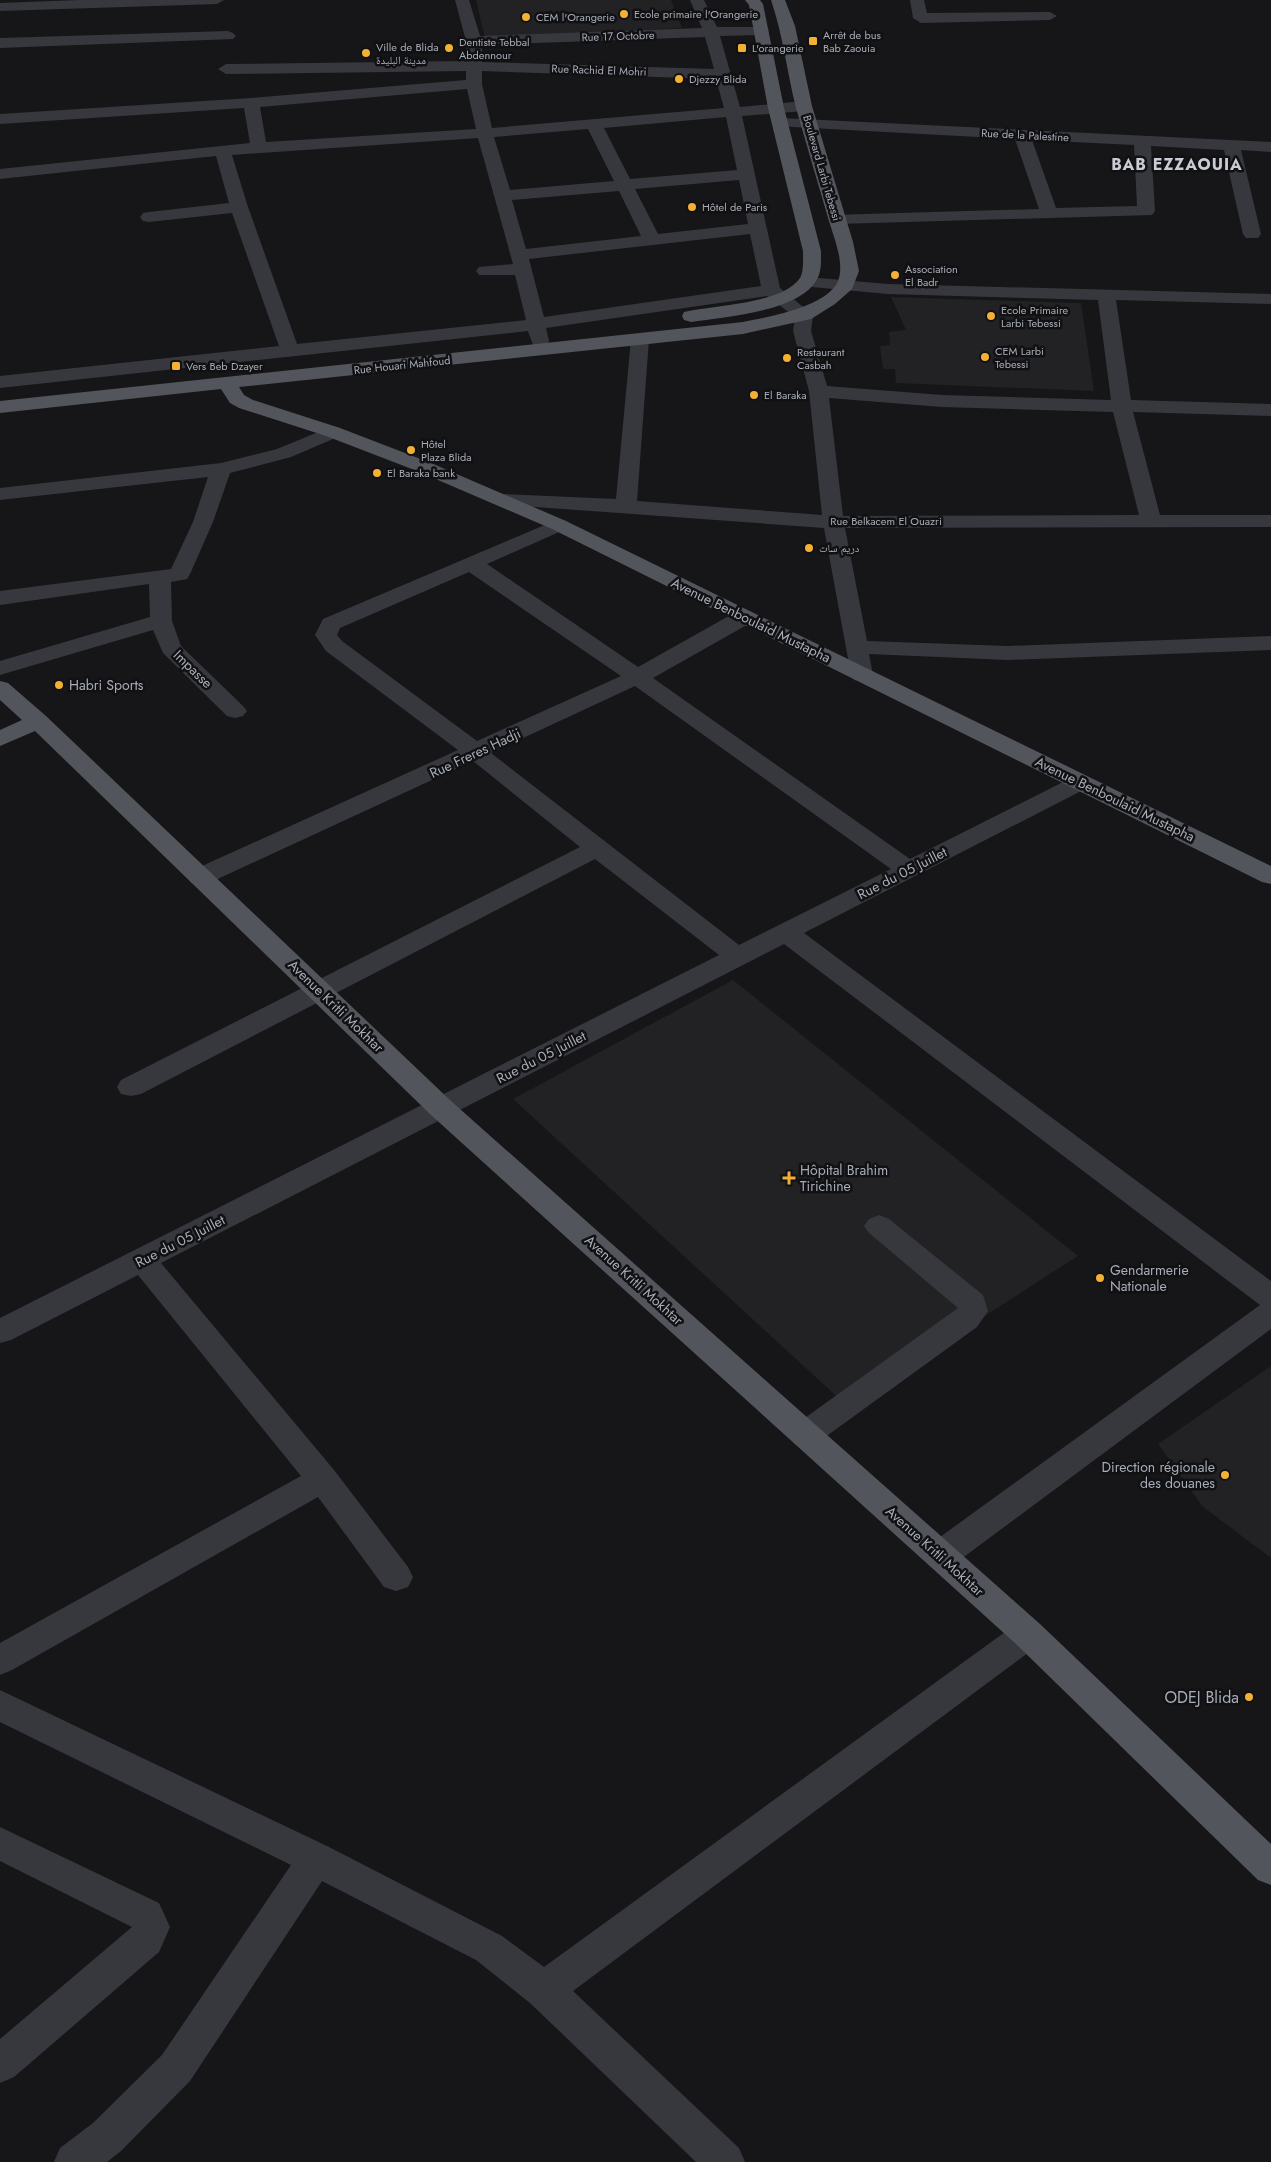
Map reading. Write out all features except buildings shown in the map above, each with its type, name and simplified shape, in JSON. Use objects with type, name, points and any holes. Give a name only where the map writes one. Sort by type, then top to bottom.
[{"type":"main road","points":[[752,0],[756,4],[778,116],[812,251],[813,266],[807,282],[798,290],[776,294]]},
{"type":"main road","name":"Boulevard Larbi Tebessi","points":[[778,0],[787,26],[804,106],[850,271],[846,285]]},
{"type":"main road","points":[[804,315],[829,300],[846,285]]},
{"type":"main road","name":"Rue Houari Mahfoud","points":[[0,391],[221,370],[539,336],[769,303],[776,294]]},
{"type":"main road","name":"Rue Houari Mahfoud","points":[[539,336],[640,339],[743,328],[804,315]]},
{"type":"main road","name":"Rue Houari Mahfoud","points":[[0,408],[221,370]]},
{"type":"main road","name":"Avenue Benboulaid Mustapha","points":[[221,370],[236,399],[246,404],[333,432],[559,525],[1271,876]]},
{"type":"main road","name":"Avenue Kritli Mokhtar","points":[[0,688],[38,721],[200,877],[322,990],[441,1108],[1028,1634],[1271,1868]]},
{"type":"main road","points":[[0,739],[38,721]]},
{"type":"street","points":[[0,7],[217,0]]},
{"type":"street","points":[[0,382],[221,370],[290,352],[539,336],[521,262],[484,133],[474,84],[476,66],[474,41],[462,0]]},
{"type":"street","points":[[697,0],[712,32],[733,112],[757,228],[776,294],[804,315],[802,331],[819,391],[833,522],[862,675]]},
{"type":"street","points":[[917,0],[921,18],[1050,16]]},
{"type":"street","points":[[1015,0],[1020,16]]},
{"type":"street","points":[[225,105],[228,36],[231,18]]},
{"type":"street","name":"Rue 17 Octobre","points":[[474,41],[761,30]]},
{"type":"street","points":[[0,43],[228,36]]},
{"type":"street","name":"Rue Rachid El Mohri","points":[[226,69],[476,66],[722,74]]},
{"type":"street","points":[[0,119],[225,105],[474,84]]},
{"type":"street","points":[[252,103],[259,148]]},
{"type":"street","points":[[0,174],[377,135],[484,133],[733,112],[778,116],[804,106]]},
{"type":"street","name":"Rue de la Palestine","points":[[778,116],[810,124],[1271,147]]},
{"type":"street","points":[[594,124],[652,240]]},
{"type":"street","points":[[1022,135],[1049,213]]},
{"type":"street","points":[[837,219],[1146,211],[1142,141]]},
{"type":"street","points":[[1231,145],[1252,234]]},
{"type":"street","points":[[223,151],[239,208],[290,352]]},
{"type":"street","points":[[503,196],[746,174]]},
{"type":"street","points":[[149,217],[239,208]]},
{"type":"street","points":[[485,271],[521,262],[652,240],[757,228]]},
{"type":"street","points":[[807,282],[1106,295],[1271,299]]},
{"type":"street","points":[[1106,295],[1122,407],[1151,521]]},
{"type":"street","points":[[626,506],[640,339]]},
{"type":"street","points":[[819,391],[942,401],[1271,410]]},
{"type":"street","points":[[0,494],[221,469],[284,453],[333,432]]},
{"type":"street","points":[[0,598],[179,574],[203,522],[221,469]]},
{"type":"street","name":"Rue Belkacem El Ouazri","points":[[502,500],[626,506],[833,522],[1271,521]]},
{"type":"street","points":[[559,525],[331,624],[326,636],[334,646],[476,752],[596,848],[738,957]]},
{"type":"street","points":[[472,564],[637,677],[909,870]]},
{"type":"street","name":"Impasse","points":[[160,578],[161,621],[171,648],[235,711]]},
{"type":"street","name":"Rue Freres Hadji","points":[[200,877],[637,677],[744,617]]},
{"type":"street","points":[[0,668],[161,621]]},
{"type":"street","points":[[857,647],[1008,654],[1271,643]]},
{"type":"street","name":"Rue du 05 Juillet","points":[[0,1332],[1081,782]]},
{"type":"street","points":[[131,1087],[596,848]]},
{"type":"street","points":[[786,932],[1271,1297]]},
{"type":"street","points":[[806,1434],[966,1319],[973,1311],[972,1303],[879,1226]]},
{"type":"street","points":[[142,1260],[324,1479],[396,1577]]},
{"type":"street","points":[[941,1556],[1271,1313]]},
{"type":"street","points":[[0,1660],[324,1479]]},
{"type":"street","points":[[544,1990],[1028,1634]]},
{"type":"street","points":[[0,1705],[316,1859],[489,1948],[544,1990],[725,2162]]},
{"type":"street","points":[[0,1844],[146,1915],[151,1926],[146,1940],[0,2064]]},
{"type":"street","points":[[74,2162],[107,2137],[176,2068],[316,1859]]},
{"type":"shaded area","points":[[476,0],[671,0],[682,28],[485,38]]},
{"type":"shaded area","name":"CEM Larbi Tebessi","points":[[891,297],[1081,303],[1094,391],[896,383],[895,369],[883,369],[880,346],[890,345],[889,332],[906,330]]},
{"type":"shaded area","name":"Hôpital Brahim Tirichine","points":[[733,980],[1078,1256],[846,1405],[513,1099]]},
{"type":"shaded area","name":"Direction régionale des douanes","points":[[1271,1366],[1271,1558],[1202,1506],[1158,1444]]},
{"type":"place","name":"Ecole primaire l'Orangerie","points":[[624,14]]},
{"type":"place","name":"CEM l'Orangerie","points":[[526,17]]},
{"type":"place","name":"Arrêt de bus Bab Zaouia","points":[[813,41]]},
{"type":"place","name":"Dentiste Tebbal Abdennour","points":[[449,48]]},
{"type":"place","name":"L'orangerie","points":[[742,48]]},
{"type":"place","name":"Ville de Blida مدينة البليدة","points":[[366,53]]},
{"type":"place","name":"Djezzy Blida","points":[[679,79]]},
{"type":"place","name":"Hôtel de Paris","points":[[692,207]]},
{"type":"place","name":"Association El Badr","points":[[895,275]]},
{"type":"place","name":"Ecole Primaire Larbi Tebessi","points":[[991,316]]},
{"type":"place","name":"CEM Larbi Tebessi","points":[[985,357]]},
{"type":"place","name":"Restaurant Casbah","points":[[787,358]]},
{"type":"place","name":"Vers Beb Dzayer","points":[[176,366]]},
{"type":"place","name":"El Baraka","points":[[754,395]]},
{"type":"place","name":"Hôtel Plaza Blida","points":[[411,450]]},
{"type":"place","name":"El Baraka bank","points":[[377,473]]},
{"type":"place","name":"دريم سات","points":[[809,548]]},
{"type":"place","name":"Habri Sports","points":[[59,685]]},
{"type":"place","name":"Hôpital Brahim Tirichine","points":[[789,1178]]},
{"type":"place","name":"Gendarmerie Nationale","points":[[1100,1278]]},
{"type":"place","name":"Direction régionale des douanes","points":[[1225,1475]]},
{"type":"place","name":"ODEJ Blida","points":[[1249,1697]]},
{"type":"district","name":"BAB EZZAOUIA","points":[[1177,164]]}]
